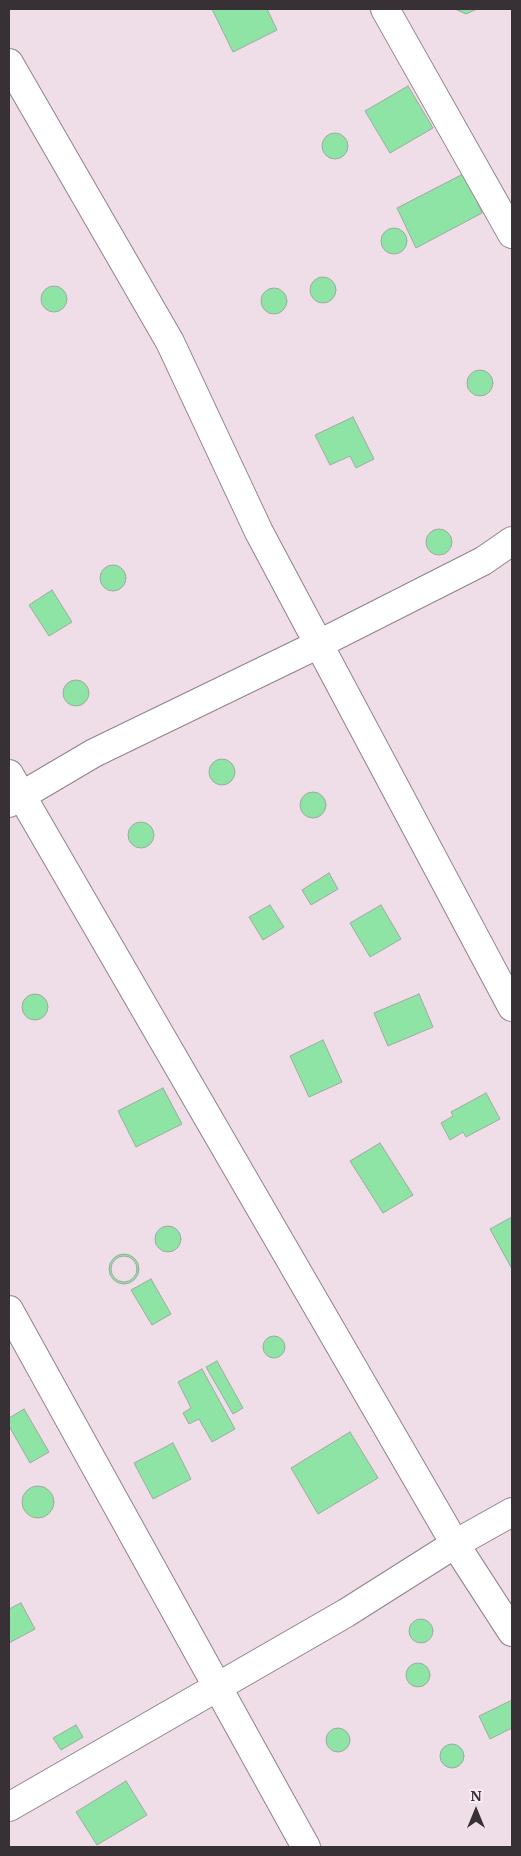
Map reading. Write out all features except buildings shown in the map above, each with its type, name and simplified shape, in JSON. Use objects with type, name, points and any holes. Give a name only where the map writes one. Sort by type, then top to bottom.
[{"type":"street","points":[[385,9],[512,234]]},
{"type":"street","points":[[9,62],[170,342],[258,532],[512,1007]]},
{"type":"street","points":[[512,541],[483,561],[317,645],[13,791],[455,1544],[512,1632]]},
{"type":"street","points":[[9,1310],[216,1688],[306,1847]]},
{"type":"street","points":[[9,1807],[346,1613],[455,1544],[512,1512]]}]
